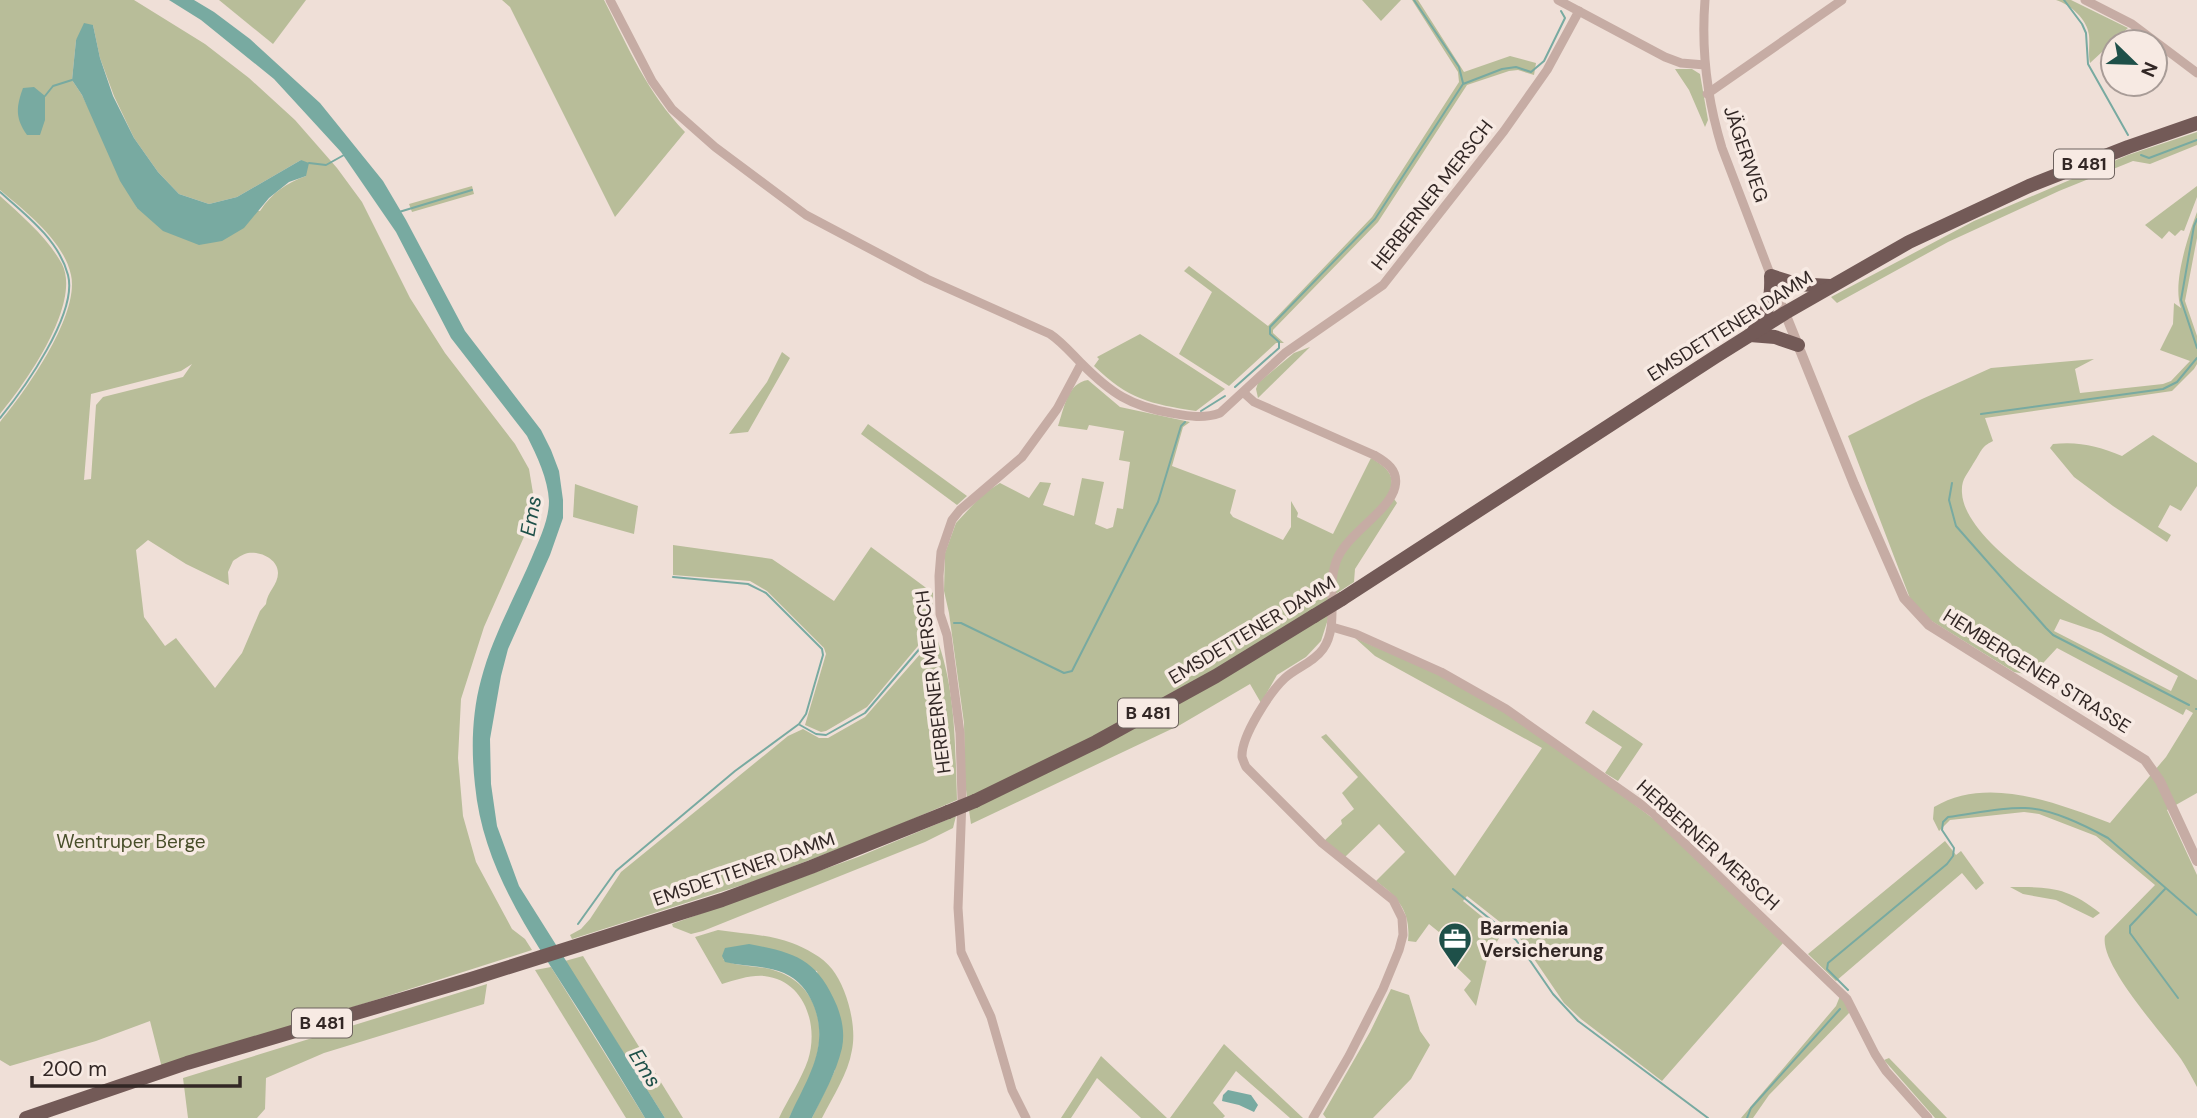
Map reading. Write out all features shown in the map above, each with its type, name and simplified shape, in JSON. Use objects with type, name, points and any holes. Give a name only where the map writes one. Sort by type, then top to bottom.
[{"type":"main road","name":"EMSDETTENER DAMM","points":[[26,1118],[187,1063],[471,979],[687,911],[811,867],[975,800],[1096,742],[1216,676],[1342,599],[1785,313],[1909,242],[2029,186],[2127,147],[2197,124]]},
{"type":"main road","points":[[1750,335],[1763,320],[1768,307],[1772,291],[1771,276],[1812,287],[1831,286]]},
{"type":"main road","points":[[1750,335],[1775,337],[1798,345]]},
{"type":"street","name":"HERBERNER MERSCH","points":[[610,0],[652,81],[672,108],[715,147],[806,215],[927,279],[1050,334],[1105,386],[1129,402],[1158,411],[1209,417],[1220,413],[1286,353],[1383,285],[1504,131],[1547,70],[1579,11]]},
{"type":"street","points":[[1559,0],[1665,57],[1681,63],[1705,65]]},
{"type":"street","name":"JÄGERWEG","points":[[1704,0],[1707,94],[1722,148],[1785,313]]},
{"type":"street","points":[[1707,94],[1842,0]]},
{"type":"street","points":[[2085,0],[2132,24],[2197,73]]},
{"type":"street","name":"HEMBERGENER STRASSE","points":[[1785,313],[1854,484],[1904,598],[1929,625],[2145,760],[2160,780],[2197,861]]},
{"type":"street","name":"HERBERNER MERSCH","points":[[1026,1118],[1012,1090],[991,1017],[961,952],[958,908],[962,799],[960,733],[947,635],[940,614],[940,552],[952,520],[1022,457],[1058,408],[1081,364]]},
{"type":"street","points":[[1244,393],[1254,402],[1389,464],[1394,472],[1396,485],[1379,510],[1347,543],[1337,560],[1331,587],[1332,627],[1323,649],[1315,658],[1290,674],[1276,689],[1252,726],[1242,757],[1245,767],[1322,843],[1393,900],[1402,918],[1401,942],[1383,989],[1313,1118]]},
{"type":"street","name":"HERBERNER MERSCH","points":[[1332,627],[1356,634],[1441,672],[1506,709],[1652,812],[1847,999],[1886,1072],[1928,1118]]},
{"type":"green space","name":"Wentruper Berge","points":[[0,0],[134,0],[205,44],[249,78],[295,120],[337,168],[362,202],[410,298],[445,353],[515,444],[529,469],[533,493],[527,530],[484,627],[461,699],[458,758],[463,816],[476,862],[512,929],[525,939],[532,950],[162,1068],[150,1021],[96,1041],[10,1066],[0,1060],[0,422],[48,352],[67,311],[72,292],[71,275],[60,250],[21,207],[0,190]],"holes":[[[93,25],[100,58],[134,138],[158,172],[179,194],[209,204],[237,197],[301,160],[306,176],[280,189],[260,211],[137,208],[82,95],[72,80],[76,40]],[[192,364],[183,377],[103,397],[96,405],[91,479],[84,480],[91,394],[181,371]],[[148,540],[186,564],[229,585],[228,572],[233,561],[244,554],[263,555],[275,564],[278,577],[266,604],[260,611],[242,653],[215,688],[176,638],[165,646],[144,617],[136,550]]]},
{"type":"green space","points":[[219,0],[306,0],[273,44]]},
{"type":"green space","points":[[502,0],[604,0],[649,86],[685,132],[615,217],[510,7]]},
{"type":"green space","points":[[1362,0],[1401,0],[1381,21]]},
{"type":"green space","points":[[1412,0],[1418,0],[1464,72],[1510,56],[1536,63],[1534,75],[1518,70],[1509,71],[1467,85],[1378,222],[1273,330],[1284,343],[1276,343],[1229,386],[1179,354],[1212,292],[1184,271],[1189,266],[1268,326],[1372,217],[1459,82],[1458,72]]},
{"type":"green space","points":[[2056,0],[2071,0],[2128,28],[2099,28],[2099,55],[2090,63],[2088,29],[2082,18],[2067,5]]},
{"type":"green space","points":[[1675,69],[1692,69],[1700,74],[1708,120],[1705,127],[1689,90]]},
{"type":"green space","points":[[2197,132],[2197,145],[2150,164],[2133,161],[2059,191],[1948,242],[1837,303],[1831,297],[1974,221],[2128,155]]},
{"type":"green space","points":[[472,186],[474,194],[412,212],[409,204]]},
{"type":"green space","points":[[2197,186],[2197,197],[2184,231],[2181,230],[2175,236],[2169,231],[2162,239],[2145,225]]},
{"type":"green space","points":[[0,196],[49,245],[62,264],[66,281],[58,321],[48,343],[23,384],[0,414]]},
{"type":"green space","points":[[2197,212],[2197,238],[2185,301],[2197,336],[2197,364],[2194,369],[2172,391],[1985,418],[1993,441],[1981,451],[1965,477],[1962,493],[1971,518],[1993,544],[2024,572],[2100,624],[2197,680],[2197,793],[2167,810],[2197,875],[2197,1087],[2181,1059],[2122,981],[2106,949],[2105,936],[2155,885],[2096,836],[2039,814],[2024,812],[1950,820],[1939,831],[1933,819],[1934,807],[1955,798],[1977,793],[1999,793],[2045,801],[2110,823],[2166,757],[2193,713],[2186,709],[2183,715],[2057,648],[2032,675],[2014,672],[1930,620],[1911,601],[1848,436],[1991,368],[2094,359],[2075,369],[2080,393],[2171,381],[2190,361],[2160,350],[2173,324],[2174,303],[2181,308],[2178,286],[2180,273]],"holes":[[[2060,619],[2101,633],[2178,676],[2171,691],[2054,631]]]},
{"type":"green space","points":[[1140,334],[1225,389],[1196,411],[1140,398],[1118,386],[1094,366],[1099,359],[1097,357]]},
{"type":"green space","points":[[1310,347],[1258,398],[1258,383],[1294,353]]},
{"type":"green space","points":[[782,352],[790,358],[748,432],[729,434],[767,382]]},
{"type":"green space","points":[[1088,380],[1120,407],[1190,422],[1183,427],[1172,466],[1236,490],[1230,513],[1233,517],[1283,540],[1291,527],[1291,501],[1298,513],[1297,517],[1333,534],[1371,458],[1389,472],[1392,481],[1389,492],[1397,503],[1355,569],[1354,582],[1328,599],[1329,616],[1321,641],[1306,657],[1277,675],[1261,703],[1250,684],[1180,725],[971,824],[965,783],[964,723],[944,591],[945,553],[956,523],[983,494],[1000,483],[1029,498],[1040,482],[1051,483],[1043,505],[1074,516],[1082,478],[1104,482],[1095,524],[1107,529],[1113,527],[1117,508],[1123,509],[1130,462],[1119,460],[1124,431],[1089,425],[1087,430],[1058,426],[1071,391],[1081,382]]},
{"type":"green space","points":[[868,424],[967,496],[957,505],[861,434]]},
{"type":"green space","points":[[2153,435],[2197,463],[2197,486],[2181,511],[2170,505],[2158,527],[2171,535],[2167,542],[2074,477],[2050,448],[2053,444],[2080,444],[2122,456]]},
{"type":"green space","points":[[575,484],[638,506],[634,534],[573,517]]},
{"type":"green space","points":[[673,545],[772,559],[834,601],[871,547],[933,593],[933,628],[867,707],[821,732],[805,725],[826,654],[824,648],[767,591],[750,581],[673,575]]},
{"type":"green space","points":[[936,636],[951,697],[957,800],[755,881],[572,939],[570,935],[581,929],[590,919],[621,872],[788,736],[803,729],[819,738],[828,738],[865,717]]},
{"type":"green space","points":[[1355,638],[1438,674],[1504,710],[1553,743],[1655,820],[1783,943],[1662,1081],[1564,1003],[1519,937],[1467,896],[1463,901],[1502,933],[1487,959],[1476,1006],[1464,990],[1471,981],[1446,957],[1455,945],[1429,924],[1416,942],[1408,941],[1405,913],[1397,899],[1376,881],[1405,852],[1379,824],[1345,857],[1324,841],[1354,809],[1342,793],[1358,777],[1321,737],[1326,734],[1455,876],[1542,748],[1375,656]]},
{"type":"green space","points":[[1593,710],[1643,744],[1618,781],[1605,773],[1622,747],[1585,723]]},
{"type":"green space","points":[[956,816],[953,828],[925,842],[703,931],[691,934],[673,927],[672,924],[858,857]]},
{"type":"green space","points":[[1945,841],[1956,855],[1961,851],[1984,883],[1976,890],[1962,873],[1836,981],[1808,954]]},
{"type":"green space","points":[[2010,887],[2058,890],[2078,898],[2100,913],[2093,918],[2056,900],[2023,894]]},
{"type":"green space","points":[[718,930],[783,940],[808,950],[828,965],[842,986],[853,1030],[852,1050],[840,1085],[822,1118],[812,1118],[835,1070],[817,971],[723,959],[784,974],[802,986],[814,1005],[820,1035],[815,1063],[789,1118],[779,1118],[808,1060],[812,1033],[806,1007],[790,986],[778,979],[754,976],[722,984],[695,937]]},
{"type":"green space","points":[[583,956],[683,1118],[665,1118],[565,961]]},
{"type":"green space","points":[[551,967],[645,1118],[626,1118],[535,970]]},
{"type":"green space","points":[[487,984],[484,1004],[324,1053],[266,1078],[265,1109],[257,1118],[188,1118],[183,1078]]},
{"type":"green space","points":[[1391,989],[1409,995],[1420,1031],[1430,1045],[1411,1079],[1373,1118],[1326,1118],[1323,1114],[1370,1032]]},
{"type":"green space","points":[[1840,996],[1848,1005],[1849,1013],[1769,1095],[1753,1118],[1741,1118],[1836,1006]]},
{"type":"green space","points":[[1224,1044],[1303,1118],[1290,1118],[1236,1071],[1213,1103],[1225,1116],[1223,1118],[1170,1118]]},
{"type":"green space","points":[[1101,1056],[1167,1118],[1141,1118],[1097,1078],[1071,1118],[1061,1118]]},
{"type":"green space","points":[[1889,1058],[1947,1118],[1935,1118],[1884,1060]]},
{"type":"water","points":[[169,0],[194,0],[214,12],[250,39],[320,103],[383,181],[465,331],[541,430],[551,450],[559,471],[563,518],[550,555],[508,649],[501,676],[490,739],[491,784],[497,826],[519,886],[665,1118],[645,1118],[528,930],[500,875],[480,816],[473,758],[476,705],[491,648],[538,544],[547,515],[548,493],[538,460],[527,436],[451,338],[396,232],[341,152],[274,79],[201,20]]},
{"type":"water","points":[[84,23],[93,25],[100,58],[113,96],[134,138],[158,172],[179,194],[209,204],[237,197],[301,160],[309,163],[306,176],[289,182],[269,198],[244,228],[222,241],[199,245],[163,231],[137,208],[120,181],[82,95],[72,80],[76,40]]},
{"type":"water","points":[[34,87],[45,96],[45,120],[40,135],[27,135],[20,123],[18,107],[23,88]]},
{"type":"water","points":[[749,944],[792,955],[813,968],[837,1006],[842,1026],[842,1048],[833,1075],[812,1118],[789,1118],[809,1077],[818,1049],[818,1020],[813,1004],[802,986],[784,973],[725,962],[722,956],[725,948]]},
{"type":"water","points":[[1228,1090],[1251,1095],[1258,1105],[1254,1112],[1222,1101]]},
{"type":"waterway","points":[[1414,0],[1459,67],[1463,83]]},
{"type":"waterway","points":[[2064,0],[2082,24],[2086,33],[2088,64],[2128,135]]},
{"type":"waterway","points":[[1235,387],[1279,348],[1279,342],[1270,334],[1270,327],[1375,219],[1463,84],[1502,69],[1516,67],[1531,72],[1544,61],[1565,18],[1561,11]]},
{"type":"waterway","points":[[45,96],[53,86],[72,80]]},
{"type":"waterway","points":[[2141,155],[2149,158],[2197,140]]},
{"type":"waterway","points":[[309,163],[326,165],[344,155]]},
{"type":"waterway","points":[[399,212],[472,190]]},
{"type":"waterway","points":[[0,192],[40,229],[57,250],[68,275],[69,291],[65,309],[47,350],[0,418]]},
{"type":"waterway","points":[[2197,219],[2181,300],[2197,348]]},
{"type":"waterway","points":[[1981,414],[2163,389],[2177,382],[2197,358]]},
{"type":"waterway","points":[[1201,411],[1225,396]]},
{"type":"waterway","points":[[954,623],[961,623],[1064,673],[1072,671],[1158,502],[1181,426],[1185,422]]},
{"type":"waterway","points":[[1952,483],[1949,500],[1956,526],[2053,635],[2189,705]]},
{"type":"waterway","points":[[578,924],[616,871],[735,771],[799,724],[806,714],[823,655],[822,649],[766,593],[748,584],[673,577]]},
{"type":"waterway","points":[[800,725],[816,734],[826,735],[865,713],[933,633]]},
{"type":"waterway","points":[[1848,990],[1827,969],[1828,963],[1947,864],[1953,856],[1954,848],[1942,830],[1943,822],[1948,817],[2025,808],[2068,818],[2108,838],[2197,915]]},
{"type":"waterway","points":[[1453,889],[1516,940],[1553,994],[1578,1021],[1708,1118]]},
{"type":"waterway","points":[[2165,889],[2130,926],[2130,933],[2178,998]]},
{"type":"waterway","points":[[1747,1118],[1751,1108],[1840,1009]]},
{"type":"place","name":"Barmenia Versicherung","points":[[1455,969]]},
{"type":"water label","name":"Ems","points":[[531,516]]},
{"type":"water label","name":"Ems","points":[[645,1068]]}]
